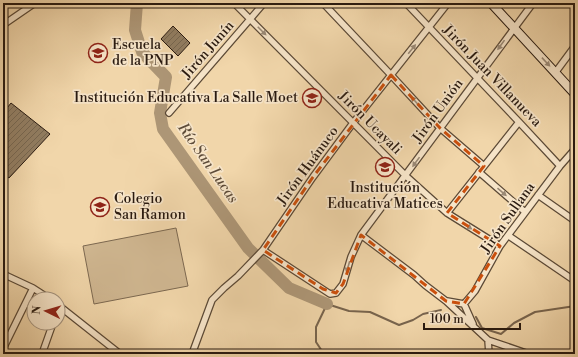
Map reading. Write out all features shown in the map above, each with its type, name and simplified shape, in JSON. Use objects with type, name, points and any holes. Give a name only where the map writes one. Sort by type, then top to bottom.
[{"type":"street","points":[[3,25],[35,3]]},
{"type":"street","name":"Jirón Ucayali","points":[[234,3],[406,176],[447,213],[500,246]]},
{"type":"street","name":"Jirón Junín","points":[[169,113],[264,3]]},
{"type":"street","points":[[322,3],[440,128],[484,166]]},
{"type":"street","name":"Jirón Juan Villanueva","points":[[406,3],[560,166]]},
{"type":"street","name":"Jirón Huánuco","points":[[192,354],[212,300],[262,251],[313,177],[353,123],[448,3]]},
{"type":"street","points":[[491,3],[575,94]]},
{"type":"street","name":"Jirón Unión","points":[[262,251],[330,294],[336,292],[343,284],[351,257],[361,235],[533,3]]},
{"type":"street","points":[[555,73],[575,46]]},
{"type":"street","points":[[447,213],[519,122]]},
{"type":"street","name":"Jirón Sullana","points":[[464,304],[475,291],[500,246],[560,166],[575,149]]},
{"type":"street","points":[[479,172],[525,212]]},
{"type":"street","points":[[538,195],[575,221]]},
{"type":"street","points":[[361,235],[446,301],[488,340],[529,354]]},
{"type":"street","points":[[509,236],[575,282]]},
{"type":"street","points":[[3,274],[38,291]]},
{"type":"street","points":[[3,349],[33,288]]},
{"type":"street","points":[[446,301],[464,304],[475,328]]},
{"type":"street","points":[[66,313],[120,354]]},
{"type":"street","points":[[42,354],[51,331]]},
{"type":"street","points":[[488,340],[489,354]]},
{"type":"highlighted area","points":[[391,75],[440,128],[484,166],[447,213],[500,246],[464,304],[446,301],[361,235],[343,284],[336,293],[323,289],[263,250],[313,177]]},
{"type":"shaded area","points":[[176,228],[188,286],[94,304],[83,246]]},
{"type":"building","points":[[173,26],[190,43],[178,56],[161,39]]},
{"type":"building","points":[[11,103],[50,134],[9,178],[3,174],[3,113]]},
{"type":"waterway","name":"Río San Lucas","points":[[137,3],[135,30],[142,52],[166,77],[160,113],[163,129],[248,248],[289,288],[327,304]]},
{"type":"waterway","points":[[357,354],[351,351],[322,351],[316,342],[316,327],[327,304],[349,311],[370,312],[399,325],[413,320],[423,314],[441,310]]},
{"type":"waterway","points":[[476,317],[482,328],[501,334],[514,323],[535,312],[575,306]]},
{"type":"place","name":"Escuela de la PNP","points":[[98,53]]},
{"type":"place","name":"Institución Educativa La Salle Moet","points":[[312,98]]},
{"type":"place","name":"Institución Educativa Matices","points":[[385,167]]},
{"type":"place","name":"Colegio San Ramon","points":[[100,207]]}]
